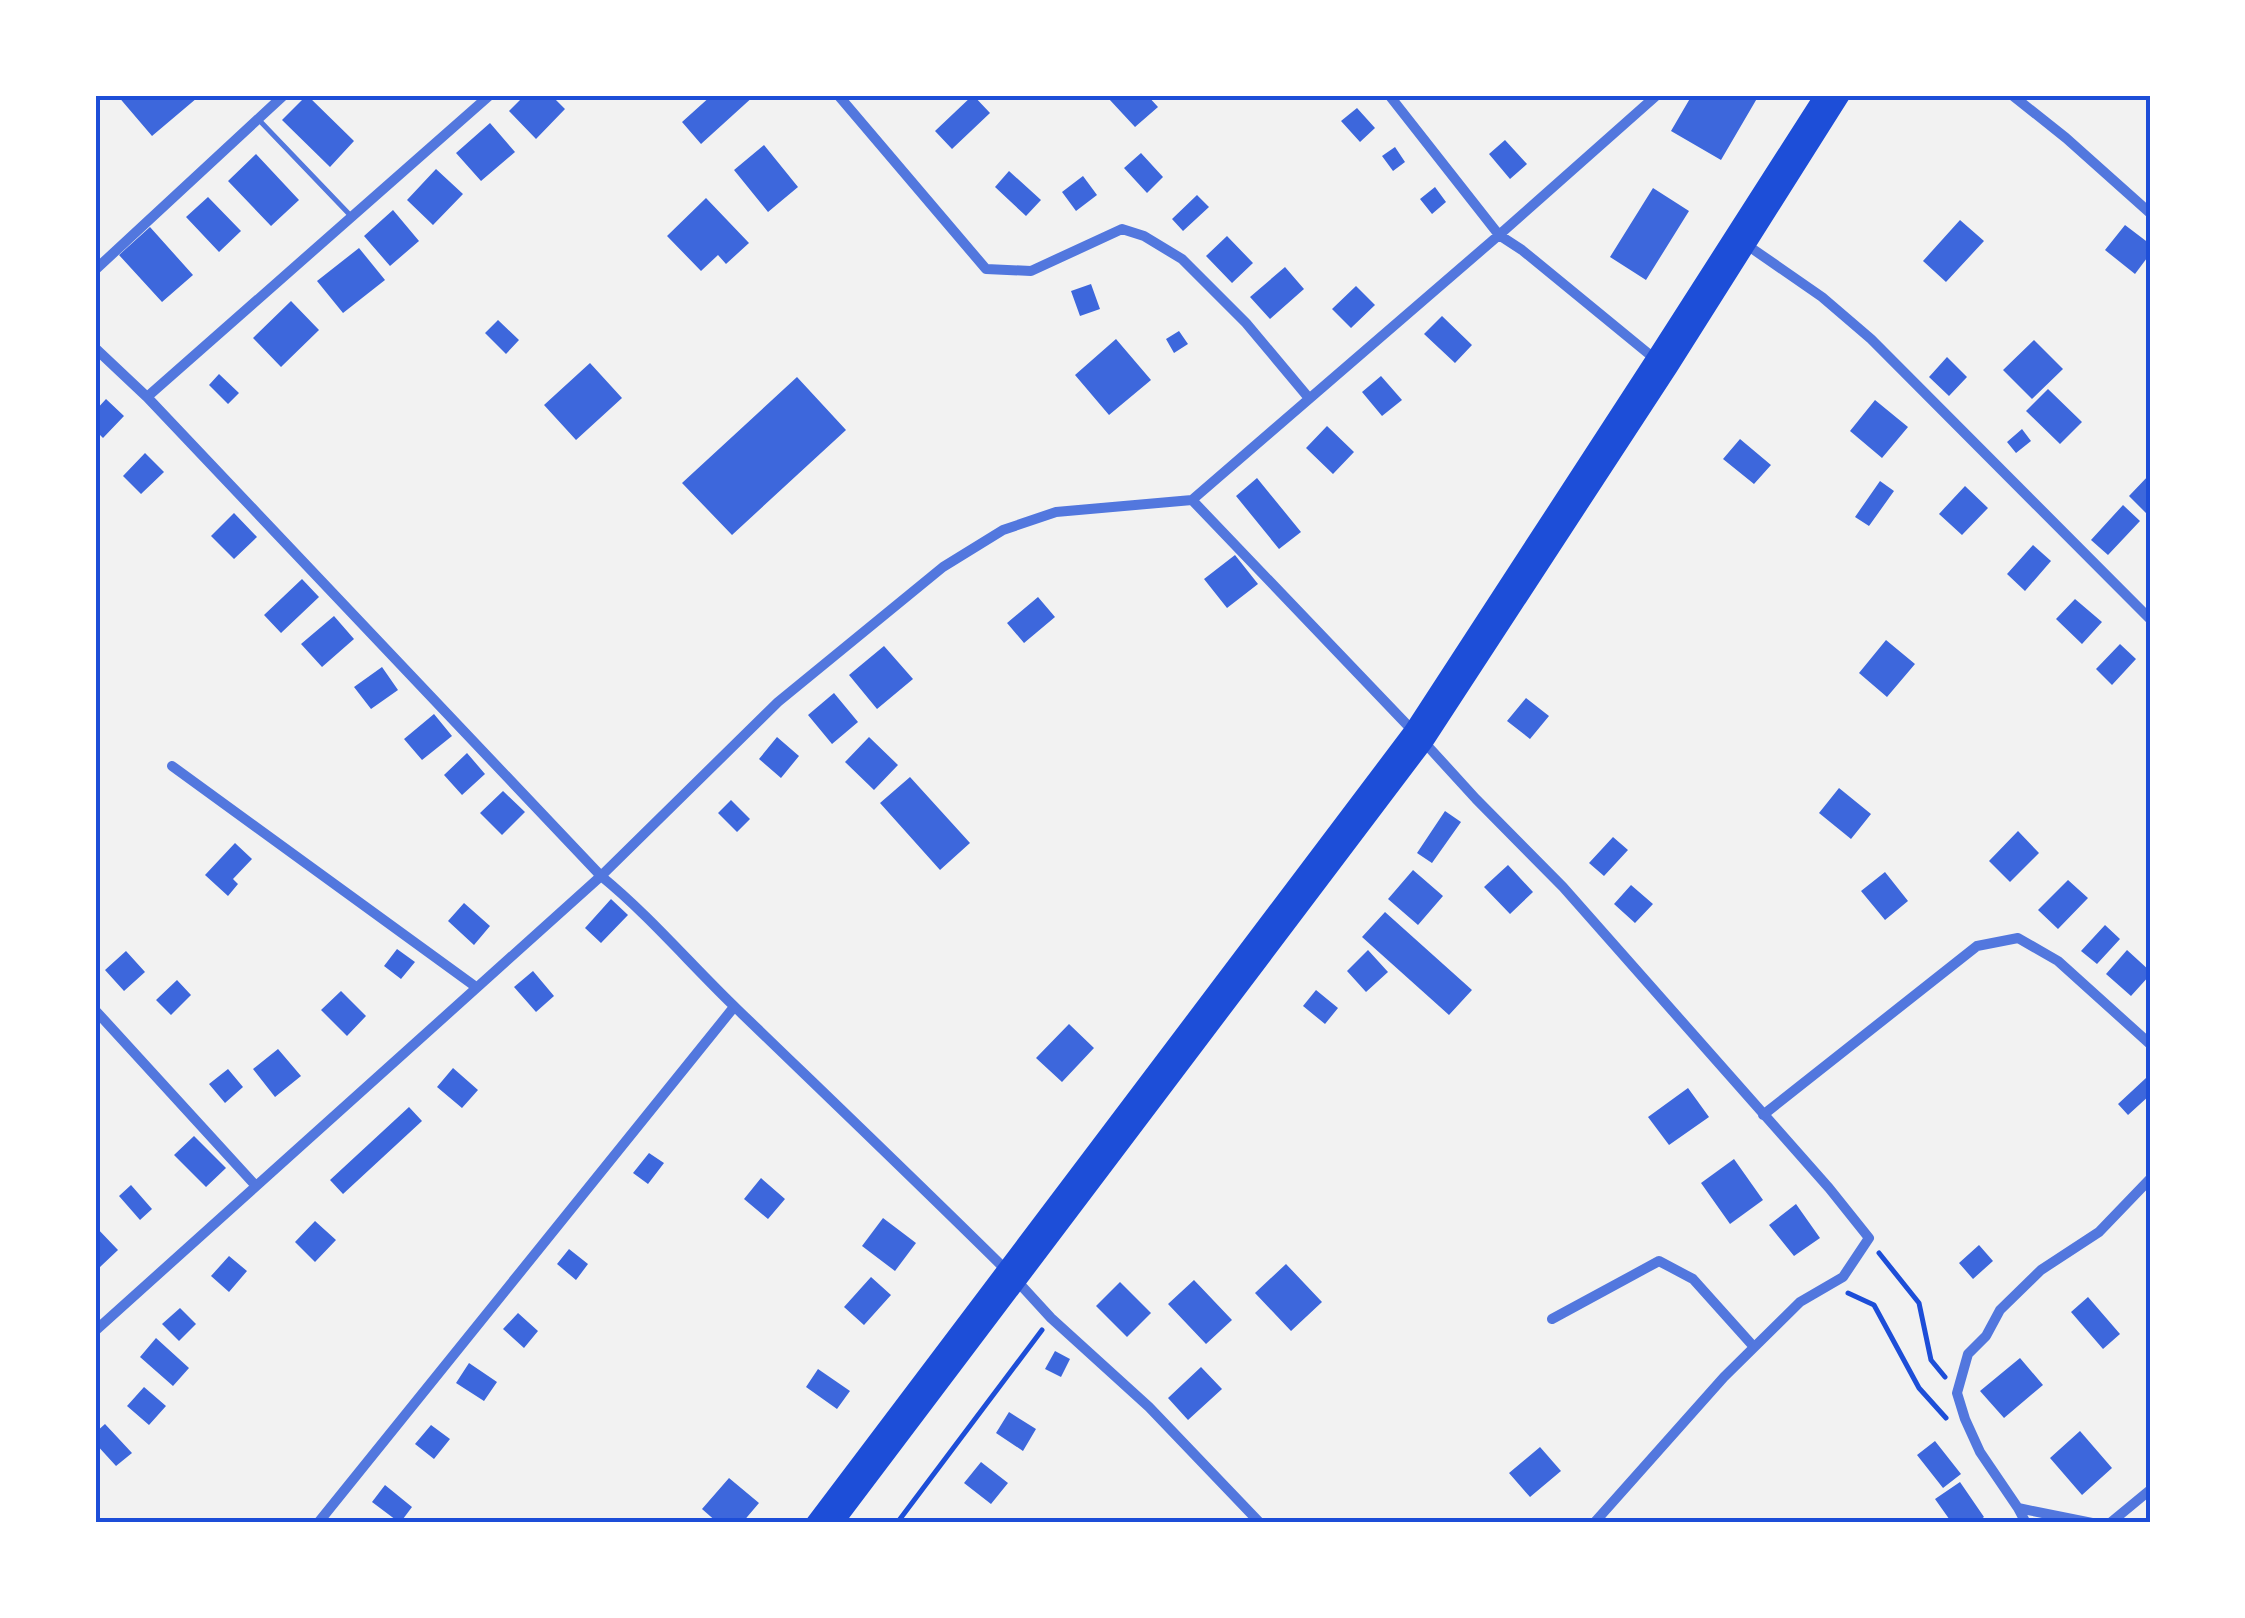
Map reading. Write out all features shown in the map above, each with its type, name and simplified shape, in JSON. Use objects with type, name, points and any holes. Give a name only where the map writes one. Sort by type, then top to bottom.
[{"type":"main road","points":[[815,1523],[1011,1276],[1418,737],[1740,240],[1824,95]]},
{"type":"main road","points":[[1740,240],[1842,95]]},
{"type":"main road","points":[[834,1523],[1011,1276]]},
{"type":"street","points":[[95,270],[284,95]]},
{"type":"street","points":[[148,397],[490,95]]},
{"type":"street","points":[[838,95],[986,269],[1031,271],[1122,229],[1144,236],[1182,259],[1246,323],[1308,397]]},
{"type":"street","points":[[1389,95],[1499,235],[1662,363]]},
{"type":"street","points":[[95,1331],[601,876],[778,702],[943,567],[1003,530],[1056,512],[1192,500],[1657,95]]},
{"type":"street","points":[[2012,95],[2150,212]]},
{"type":"street","points":[[1740,240],[1822,296],[1871,339],[2150,618]]},
{"type":"street","points":[[95,348],[148,397],[601,876],[863,1128],[1051,1318],[1149,1407],[1260,1523]]},
{"type":"street","points":[[1192,500],[1563,887],[1869,1238],[1843,1276],[1800,1302],[1724,1377],[1594,1523]]},
{"type":"street","points":[[172,766],[476,987]]},
{"type":"street","points":[[1763,1115],[1977,946],[2018,938],[2058,960],[2150,1044]]},
{"type":"street","points":[[318,1523],[734,1006]]},
{"type":"street","points":[[95,1010],[255,1185]]},
{"type":"street","points":[[2026,1523],[1980,1452],[1966,1420],[1958,1392],[1968,1354],[1986,1336],[2000,1310],[2041,1270],[2099,1232],[2150,1179]]},
{"type":"street","points":[[1552,1319],[1659,1261],[1693,1279],[1754,1347]]},
{"type":"street","points":[[2110,1523],[2150,1490]]},
{"type":"street","points":[[2018,1508],[2092,1523]]},
{"type":"lane","points":[[258,120],[352,217]]},
{"type":"path","points":[[1869,1238],[1918,1303],[1931,1360],[1958,1392]]},
{"type":"path","points":[[1820,1290],[1852,1293],[1874,1305],[1919,1388],[1952,1424]]},
{"type":"path","points":[[897,1523],[1051,1318]]},
{"type":"building","points":[[117,95],[194,95],[197,98],[152,136]]},
{"type":"building","points":[[307,95],[354,141],[330,167],[282,120]]},
{"type":"building","points":[[525,95],[551,95],[565,109],[536,139],[509,111]]},
{"type":"building","points":[[712,95],[755,95],[701,144],[682,122]]},
{"type":"building","points":[[973,95],[990,113],[952,149],[935,131]]},
{"type":"building","points":[[1114,95],[1147,95],[1158,107],[1135,127],[1109,99]]},
{"type":"building","points":[[1692,95],[1759,95],[1721,160],[1671,131]]},
{"type":"building","points":[[1357,108],[1375,128],[1360,142],[1341,121]]},
{"type":"building","points":[[490,123],[515,152],[481,181],[456,153]]},
{"type":"building","points":[[1505,140],[1527,164],[1510,179],[1489,154]]},
{"type":"building","points":[[764,145],[798,187],[768,212],[734,170]]},
{"type":"building","points":[[1395,147],[1405,162],[1393,171],[1382,156]]},
{"type":"building","points":[[1141,153],[1163,177],[1147,193],[1124,168]]},
{"type":"building","points":[[256,154],[299,200],[271,226],[228,181]]},
{"type":"building","points":[[436,169],[463,194],[433,225],[407,200]]},
{"type":"building","points":[[1009,171],[1041,200],[1026,216],[995,187]]},
{"type":"building","points":[[1083,176],[1097,195],[1076,211],[1062,192]]},
{"type":"building","points":[[1435,187],[1446,202],[1432,214],[1420,199]]},
{"type":"building","points":[[1653,188],[1689,211],[1646,280],[1610,257]]},
{"type":"building","points":[[1197,195],[1209,207],[1183,231],[1172,219]]},
{"type":"building","points":[[208,197],[241,231],[219,252],[186,217]]},
{"type":"building","points":[[706,198],[749,243],[726,264],[718,255],[701,271],[667,236]]},
{"type":"building","points":[[393,210],[419,241],[390,266],[364,236]]},
{"type":"building","points":[[1960,220],[1984,241],[1946,282],[1923,261]]},
{"type":"building","points":[[2125,225],[2150,244],[2150,254],[2135,274],[2105,250]]},
{"type":"building","points":[[150,227],[193,275],[162,302],[119,255]]},
{"type":"building","points":[[1227,236],[1253,263],[1232,283],[1206,256]]},
{"type":"building","points":[[359,248],[385,280],[343,313],[317,281]]},
{"type":"building","points":[[1285,267],[1304,289],[1270,319],[1250,297]]},
{"type":"building","points":[[1091,284],[1100,309],[1080,316],[1071,291]]},
{"type":"building","points":[[1356,286],[1375,305],[1351,328],[1332,309]]},
{"type":"building","points":[[291,301],[319,330],[281,367],[253,338]]},
{"type":"building","points":[[1442,316],[1472,345],[1455,363],[1424,334]]},
{"type":"building","points":[[498,320],[519,340],[506,354],[485,333]]},
{"type":"building","points":[[1179,331],[1188,344],[1174,353],[1166,339]]},
{"type":"building","points":[[1116,339],[1151,380],[1109,415],[1075,375]]},
{"type":"building","points":[[2034,340],[2063,369],[2032,399],[2003,370]]},
{"type":"building","points":[[1947,357],[1967,377],[1949,396],[1929,377]]},
{"type":"building","points":[[590,363],[622,398],[576,440],[544,405]]},
{"type":"building","points":[[219,374],[239,393],[228,404],[209,385]]},
{"type":"building","points":[[1381,376],[1402,400],[1382,416],[1362,392]]},
{"type":"building","points":[[797,377],[846,430],[732,535],[682,483]]},
{"type":"building","points":[[2048,389],[2082,422],[2060,444],[2026,411]]},
{"type":"building","points":[[106,399],[124,416],[103,438],[95,430],[95,411]]},
{"type":"building","points":[[1875,400],[1908,427],[1882,458],[1850,431]]},
{"type":"building","points":[[1327,426],[1354,452],[1333,474],[1306,448]]},
{"type":"building","points":[[2022,429],[2031,441],[2016,453],[2007,442]]},
{"type":"building","points":[[1740,439],[1771,465],[1754,484],[1723,459]]},
{"type":"building","points":[[145,453],[164,472],[141,494],[123,476]]},
{"type":"building","points":[[2150,474],[2150,517],[2129,496]]},
{"type":"building","points":[[1257,478],[1301,532],[1279,549],[1236,496]]},
{"type":"building","points":[[1880,481],[1894,491],[1869,526],[1855,517]]},
{"type":"building","points":[[1965,486],[1988,508],[1962,535],[1939,514]]},
{"type":"building","points":[[2123,505],[2140,521],[2108,555],[2091,540]]},
{"type":"building","points":[[234,513],[257,537],[234,559],[211,536]]},
{"type":"building","points":[[2033,545],[2051,561],[2025,591],[2007,574]]},
{"type":"building","points":[[1235,555],[1258,584],[1227,608],[1204,579]]},
{"type":"building","points":[[302,579],[319,597],[281,633],[264,615]]},
{"type":"building","points":[[1038,597],[1055,617],[1024,643],[1007,623]]},
{"type":"building","points":[[2075,599],[2102,622],[2082,644],[2056,619]]},
{"type":"building","points":[[334,616],[354,639],[322,667],[301,644]]},
{"type":"building","points":[[1886,640],[1915,664],[1887,697],[1859,673]]},
{"type":"building","points":[[2120,644],[2136,659],[2112,685],[2096,669]]},
{"type":"building","points":[[884,646],[913,679],[877,709],[849,675]]},
{"type":"building","points":[[382,667],[398,690],[371,709],[354,687]]},
{"type":"building","points":[[834,693],[858,722],[832,744],[808,715]]},
{"type":"building","points":[[1526,698],[1549,716],[1530,739],[1507,721]]},
{"type":"building","points":[[434,714],[452,736],[422,760],[404,739]]},
{"type":"building","points":[[777,737],[799,756],[781,778],[759,759]]},
{"type":"building","points":[[869,737],[898,765],[874,790],[845,762]]},
{"type":"building","points":[[467,753],[485,774],[462,795],[444,775]]},
{"type":"building","points":[[910,777],[970,843],[940,870],[880,803]]},
{"type":"building","points":[[1839,788],[1871,814],[1851,839],[1819,813]]},
{"type":"building","points":[[503,791],[525,812],[502,835],[480,813]]},
{"type":"building","points":[[731,800],[750,819],[737,832],[718,813]]},
{"type":"building","points":[[1445,811],[1461,822],[1432,863],[1417,853]]},
{"type":"building","points":[[2018,831],[2039,853],[2010,882],[1989,861]]},
{"type":"building","points":[[1613,837],[1628,850],[1604,876],[1589,863]]},
{"type":"building","points":[[235,843],[252,859],[233,879],[238,884],[228,896],[205,875]]},
{"type":"building","points":[[1508,865],[1533,892],[1510,914],[1484,887]]},
{"type":"building","points":[[1413,870],[1443,896],[1418,925],[1388,899]]},
{"type":"building","points":[[1885,872],[1908,901],[1885,920],[1861,891]]},
{"type":"building","points":[[2068,880],[2088,898],[2058,929],[2038,910]]},
{"type":"building","points":[[1631,885],[1653,904],[1635,923],[1614,904]]},
{"type":"building","points":[[611,899],[628,915],[601,943],[585,928]]},
{"type":"building","points":[[464,903],[490,926],[474,945],[448,921]]},
{"type":"building","points":[[1385,912],[1472,990],[1449,1015],[1362,937]]},
{"type":"building","points":[[2105,925],[2120,939],[2097,964],[2081,951]]},
{"type":"building","points":[[397,949],[415,962],[401,979],[384,966]]},
{"type":"building","points":[[1368,950],[1388,972],[1366,992],[1347,971]]},
{"type":"building","points":[[2127,950],[2150,971],[2131,996],[2106,974]]},
{"type":"building","points":[[126,951],[145,972],[124,991],[105,970]]},
{"type":"building","points":[[533,971],[554,996],[536,1012],[514,987]]},
{"type":"building","points":[[177,980],[191,995],[171,1015],[156,1000]]},
{"type":"building","points":[[1316,990],[1338,1008],[1325,1024],[1303,1006]]},
{"type":"building","points":[[341,991],[366,1016],[347,1036],[321,1010]]},
{"type":"building","points":[[1069,1024],[1094,1048],[1062,1082],[1036,1058]]},
{"type":"building","points":[[278,1049],[301,1076],[275,1097],[253,1069]]},
{"type":"building","points":[[453,1068],[478,1090],[462,1108],[437,1087]]},
{"type":"building","points":[[228,1069],[243,1087],[225,1103],[209,1084]]},
{"type":"building","points":[[2146,1078],[2150,1095],[2128,1115],[2118,1104]]},
{"type":"building","points":[[1688,1088],[1709,1117],[1669,1145],[1648,1117]]},
{"type":"building","points":[[409,1107],[422,1121],[343,1194],[330,1180]]},
{"type":"building","points":[[194,1136],[226,1168],[206,1187],[174,1155]]},
{"type":"building","points":[[649,1153],[664,1163],[648,1184],[633,1173]]},
{"type":"building","points":[[1734,1159],[1763,1200],[1730,1224],[1701,1183]]},
{"type":"building","points":[[761,1178],[785,1199],[768,1219],[744,1199]]},
{"type":"building","points":[[131,1185],[152,1209],[140,1220],[119,1196]]},
{"type":"building","points":[[1796,1204],[1820,1238],[1794,1256],[1769,1225]]},
{"type":"building","points":[[883,1218],[916,1243],[895,1271],[862,1246]]},
{"type":"building","points":[[315,1221],[336,1240],[315,1262],[295,1242]]},
{"type":"building","points":[[95,1226],[118,1250],[100,1267],[95,1262]]},
{"type":"building","points":[[1979,1245],[1993,1261],[1973,1279],[1959,1263]]},
{"type":"building","points":[[569,1249],[588,1264],[576,1280],[557,1264]]},
{"type":"building","points":[[229,1256],[247,1271],[229,1292],[211,1276]]},
{"type":"building","points":[[1286,1264],[1322,1302],[1291,1331],[1255,1293]]},
{"type":"building","points":[[871,1277],[891,1295],[864,1325],[844,1307]]},
{"type":"building","points":[[1194,1280],[1232,1320],[1206,1344],[1168,1304]]},
{"type":"building","points":[[1120,1282],[1151,1313],[1127,1337],[1096,1306]]},
{"type":"building","points":[[2088,1297],[2120,1334],[2103,1349],[2071,1312]]},
{"type":"building","points":[[180,1308],[196,1324],[179,1341],[162,1324]]},
{"type":"building","points":[[518,1313],[538,1331],[524,1348],[503,1329]]},
{"type":"building","points":[[156,1338],[189,1368],[173,1386],[140,1357]]},
{"type":"building","points":[[1055,1351],[1070,1359],[1061,1377],[1045,1369]]},
{"type":"building","points":[[2020,1358],[2043,1385],[2004,1418],[1980,1391]]},
{"type":"building","points":[[469,1363],[497,1382],[484,1401],[456,1383]]},
{"type":"building","points":[[1201,1367],[1222,1389],[1188,1420],[1168,1398]]},
{"type":"building","points":[[818,1369],[850,1391],[837,1409],[806,1387]]},
{"type":"building","points":[[144,1387],[166,1406],[149,1425],[127,1406]]},
{"type":"building","points":[[1009,1412],[1036,1429],[1023,1451],[996,1433]]},
{"type":"building","points":[[105,1424],[132,1453],[116,1466],[95,1443],[95,1433]]},
{"type":"building","points":[[431,1425],[450,1439],[434,1459],[415,1444]]},
{"type":"building","points":[[2080,1431],[2112,1468],[2082,1495],[2050,1458]]},
{"type":"building","points":[[1935,1441],[1961,1474],[1943,1488],[1917,1455]]},
{"type":"building","points":[[1540,1447],[1561,1471],[1530,1497],[1509,1473]]},
{"type":"building","points":[[981,1462],[1008,1483],[991,1504],[964,1483]]},
{"type":"building","points":[[729,1478],[759,1503],[742,1523],[718,1523],[702,1509]]},
{"type":"building","points":[[1960,1482],[1984,1517],[1976,1523],[1952,1523],[1935,1499]]},
{"type":"building","points":[[385,1485],[412,1507],[400,1523],[372,1502]]}]
